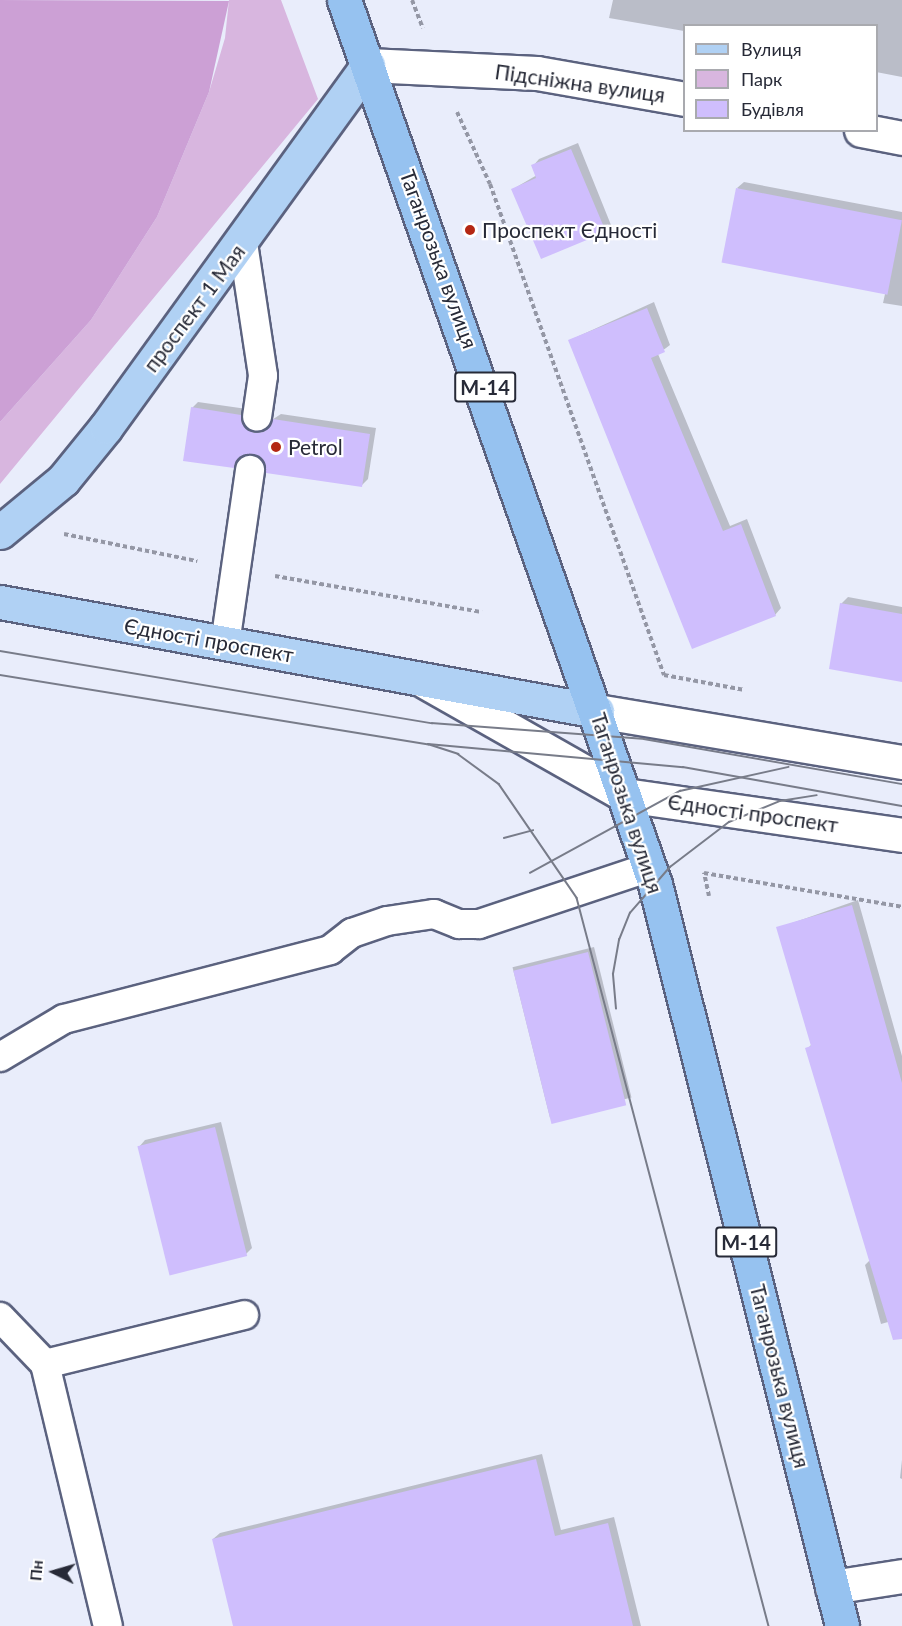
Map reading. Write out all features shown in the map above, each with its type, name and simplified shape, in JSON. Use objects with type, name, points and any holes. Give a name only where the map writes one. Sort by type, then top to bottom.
[{"type":"highway","name":"Таганрозька вулиця","points":[[344,0],[597,711],[650,867],[842,1626]]},
{"type":"main road","name":"Підсніжна вулиця","points":[[368,65],[437,66],[537,73],[683,99]]},
{"type":"main road","name":"проспект 1 Мая","points":[[8,528],[63,480],[106,427],[243,243],[368,65]]},
{"type":"main road","points":[[871,132],[902,138]]},
{"type":"main road","name":"Єдності проспект","points":[[0,602],[597,711],[902,762]]},
{"type":"main road","name":"Єдності проспект","points":[[419,678],[625,795],[902,835]]},
{"type":"main road","points":[[832,1587],[902,1576]]},
{"type":"lane","points":[[243,243],[263,376],[257,417]]},
{"type":"lane","points":[[225,644],[234,568],[250,470]]},
{"type":"lane","points":[[0,1057],[64,1018],[330,950],[352,933],[387,921],[434,914],[459,924],[479,924],[650,867]]},
{"type":"lane","points":[[45,1364],[244,1315]]},
{"type":"lane","points":[[0,1317],[45,1364],[108,1626]]},
{"type":"path","points":[[437,66],[494,195],[664,675]]},
{"type":"path","points":[[8,528],[482,612]]},
{"type":"path","points":[[709,896],[704,873],[902,907]]},
{"type":"green space","points":[[229,0],[281,0],[318,99],[0,484],[0,422],[91,320],[157,217],[209,92],[225,38]]},
{"type":"shaded area","points":[[0,0],[229,1],[209,92],[157,217],[91,320],[0,422]]},
{"type":"building","points":[[571,149],[606,232],[541,259],[511,189],[536,178],[531,165]]},
{"type":"building","points":[[736,188],[902,220],[887,295],[721,263]]},
{"type":"building","points":[[647,308],[665,352],[651,358],[723,531],[741,524],[776,616],[692,649],[568,340]]},
{"type":"building","points":[[191,407],[241,415],[242,424],[254,433],[264,432],[273,419],[370,434],[362,487],[266,473],[265,463],[253,454],[243,455],[234,468],[183,461]]},
{"type":"building","points":[[840,603],[902,614],[902,682],[829,669]]},
{"type":"building","points":[[852,905],[902,1083],[902,1339],[893,1340],[805,1048],[811,1046],[776,927]]},
{"type":"building","points":[[588,952],[626,1105],[552,1124],[513,971]]},
{"type":"building","points":[[215,1127],[247,1256],[170,1275],[137,1146]]},
{"type":"building","points":[[536,1459],[555,1536],[608,1523],[633,1626],[233,1626],[212,1539]]},
{"type":"tram line","points":[[0,651],[432,723],[644,739],[902,784]]},
{"type":"tram line","points":[[0,675],[428,744],[683,767],[902,806]]},
{"type":"tram line","points":[[428,744],[458,754],[499,784],[577,898],[769,1626]]},
{"type":"tram line","points":[[530,873],[680,791],[788,767]]},
{"type":"tram line","points":[[616,1009],[613,974],[619,940],[630,913],[670,867],[729,822],[780,801],[817,795]]},
{"type":"tram line","points":[[504,838],[533,830]]},
{"type":"place","name":"Проспект Єдності","points":[[470,230]]},
{"type":"place","name":"Petrol","points":[[276,447]]}]
